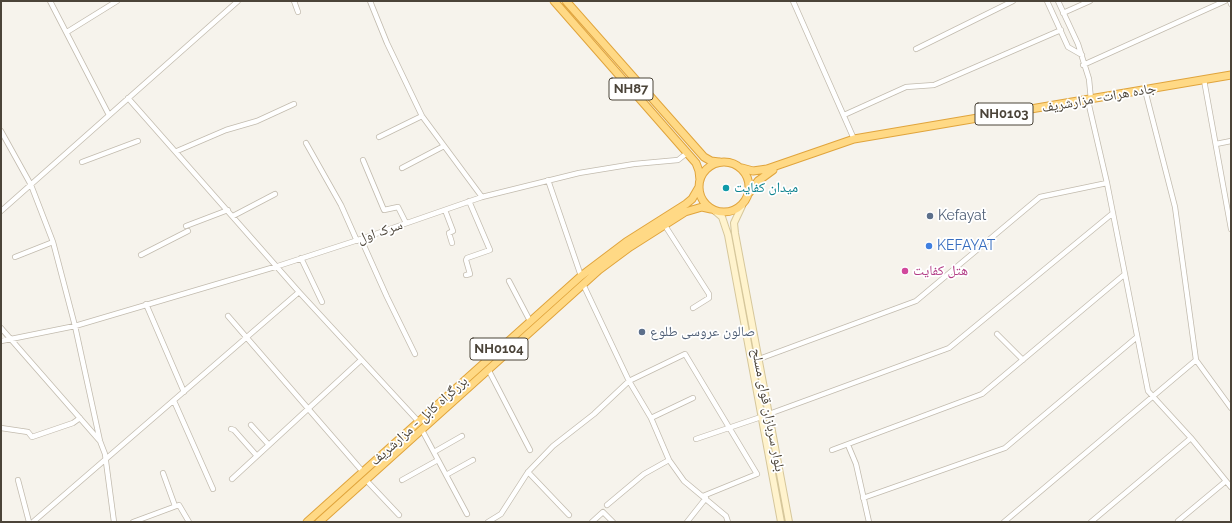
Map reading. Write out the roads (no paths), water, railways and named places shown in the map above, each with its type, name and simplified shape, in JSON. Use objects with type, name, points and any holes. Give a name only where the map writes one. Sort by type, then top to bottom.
[{"type":"highway","name":"NH87","points":[[554,1],[696,164],[700,171],[699,183]]},
{"type":"highway","name":"NH87","points":[[566,1],[704,157],[711,161],[719,162]]},
{"type":"highway","name":"جاده هرات- مزارشریف","points":[[780,166],[854,139],[1089,101],[1231,75]]},
{"type":"highway","points":[[719,162],[731,162],[742,168],[749,179],[749,193],[742,206],[729,212],[713,210],[704,203],[700,195],[699,183],[707,168],[719,162]]},
{"type":"highway","name":"NH0103","points":[[742,168],[753,171],[780,166]]},
{"type":"highway","name":"NH0103","points":[[749,193],[764,175],[780,166]]},
{"type":"highway","name":"بزرگراه کابل - مزارشریف","points":[[307,522],[530,321],[582,280],[626,242],[692,199],[699,183]]},
{"type":"highway","name":"بزرگراه کابل - مزارشریف","points":[[319,522],[422,430],[582,280],[664,224],[694,208],[713,210]]},
{"type":"main road","name":"بلوار سربازان قوای مسلح","points":[[742,206],[734,223],[735,233],[790,522]]},
{"type":"main road","name":"بلوار سربازان قوای مسلح","points":[[713,210],[722,217],[728,235],[781,522]]},
{"type":"street","points":[[50,1],[109,115]]},
{"type":"street","points":[[66,32],[117,1]]},
{"type":"street","points":[[1,211],[238,1]]},
{"type":"street","points":[[294,1],[298,12]]},
{"type":"street","points":[[370,1],[387,43],[422,116],[482,197]]},
{"type":"street","points":[[794,1],[854,139]]},
{"type":"street","points":[[916,49],[1012,1]]},
{"type":"street","points":[[1047,1],[1068,47],[1082,55]]},
{"type":"street","points":[[1058,1],[1082,55],[1083,65],[1089,79],[1089,101],[1107,183],[1148,391],[1231,487]]},
{"type":"street","points":[[1064,13],[1090,1]]},
{"type":"street","points":[[1083,65],[1225,1]]},
{"type":"street","points":[[844,115],[906,87],[934,85],[1060,30]]},
{"type":"street","points":[[1204,80],[1228,199],[1231,229]]},
{"type":"street","points":[[1145,90],[1175,207],[1196,360],[1231,408]]},
{"type":"street","points":[[128,98],[361,360],[418,421]]},
{"type":"street","points":[[176,151],[226,130],[257,121],[294,104]]},
{"type":"street","points":[[379,137],[422,116]]},
{"type":"street","points":[[1,131],[31,185],[53,242],[75,326],[105,460],[114,522]]},
{"type":"street","points":[[82,162],[138,141]]},
{"type":"street","points":[[1216,144],[1231,141]]},
{"type":"street","points":[[306,142],[359,240],[415,354]]},
{"type":"street","points":[[402,168],[444,146]]},
{"type":"street","name":"سرک اول","points":[[1,342],[75,326],[278,266],[359,240],[482,197],[548,180],[634,164],[678,160],[687,153]]},
{"type":"street","points":[[363,160],[384,210],[398,206],[406,223]]},
{"type":"street","points":[[548,180],[582,280],[629,381],[651,418],[669,460],[684,481],[726,516],[728,522]]},
{"type":"street","points":[[759,359],[916,301],[1040,197],[1107,183]]},
{"type":"street","points":[[233,216],[275,194]]},
{"type":"street","points":[[466,275],[470,274],[466,260],[467,258],[490,250],[469,201]]},
{"type":"street","points":[[141,255],[187,229],[228,210]]},
{"type":"street","points":[[445,210],[452,231],[449,233],[452,243]]},
{"type":"street","points":[[769,414],[949,348],[1113,213]]},
{"type":"street","points":[[664,224],[709,294],[709,298],[693,308]]},
{"type":"street","points":[[15,257],[53,242]]},
{"type":"street","points":[[302,258],[322,302]]},
{"type":"street","points":[[832,450],[982,394],[1125,274]]},
{"type":"street","points":[[509,281],[530,321]]},
{"type":"street","points":[[33,522],[300,292]]},
{"type":"street","points":[[146,304],[184,392]]},
{"type":"street","points":[[228,316],[363,472]]},
{"type":"street","points":[[1,328],[100,441]]},
{"type":"street","points":[[997,334],[1023,360]]},
{"type":"street","points":[[863,498],[1005,448],[1137,337]]},
{"type":"street","points":[[488,522],[501,514],[528,472],[554,446],[594,414],[629,381],[685,354],[757,474],[705,497],[687,522]]},
{"type":"street","points":[[232,479],[361,360]]},
{"type":"street","points":[[1004,522],[1196,360]]},
{"type":"street","points":[[488,369],[530,450]]},
{"type":"street","points":[[651,418],[693,398]]},
{"type":"street","points":[[174,401],[213,489]]},
{"type":"street","points":[[696,439],[761,417]]},
{"type":"street","points":[[1,428],[28,432],[32,437],[73,423],[80,418]]},
{"type":"street","points":[[251,425],[269,445]]},
{"type":"street","points":[[230,429],[234,430],[258,456]]},
{"type":"street","points":[[422,430],[467,514]]},
{"type":"street","points":[[434,452],[462,436]]},
{"type":"street","points":[[1091,522],[1190,438]]},
{"type":"street","points":[[848,445],[856,464],[869,522]]},
{"type":"street","points":[[402,480],[438,460]]},
{"type":"street","points":[[446,475],[473,460]]},
{"type":"street","points":[[607,505],[644,474],[669,460]]},
{"type":"street","points":[[528,472],[569,515]]},
{"type":"street","points":[[163,473],[175,506]]},
{"type":"street","points":[[18,480],[29,522]]},
{"type":"street","points":[[366,480],[399,515]]},
{"type":"street","points":[[1178,521],[1226,481]]},
{"type":"street","points":[[133,522],[179,505],[189,522]]},
{"type":"street","points":[[592,522],[603,512],[613,522]]},
{"type":"place","name":"میدان کفایت","points":[[726,188]]},
{"type":"place","name":"Kefayat","points":[[930,216]]},
{"type":"place","name":"KEFAYAT","points":[[929,246]]},
{"type":"place","name":"هتل کفایت","points":[[905,271]]},
{"type":"place","name":"صالون عروسی طلوع","points":[[642,332]]}]
